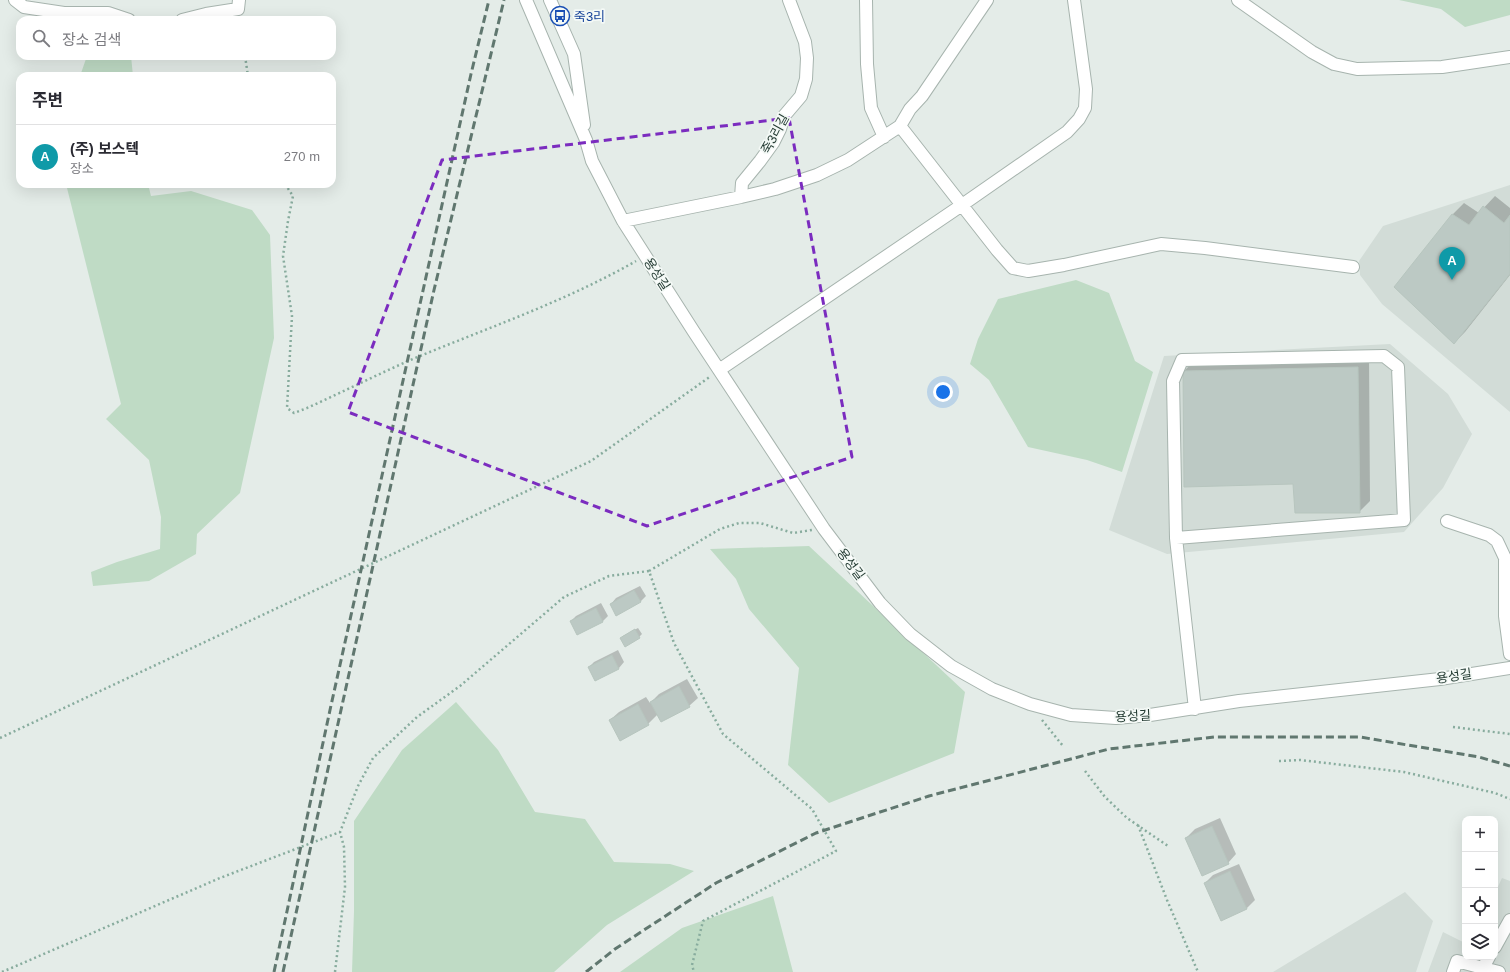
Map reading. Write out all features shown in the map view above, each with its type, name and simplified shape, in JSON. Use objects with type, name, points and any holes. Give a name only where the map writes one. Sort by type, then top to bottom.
[{"type":"street","points":[[15,0],[24,7],[64,13],[108,13],[117,16]]},
{"type":"street","points":[[198,16],[238,8],[239,0]]},
{"type":"street","name":"용성길","points":[[526,0],[586,140],[592,161],[623,221],[824,529],[880,603],[910,634],[951,666],[992,689],[1030,704],[1072,715],[1116,718],[1150,716],[1239,701],[1440,679],[1510,668]]},
{"type":"street","points":[[550,0],[574,54],[586,140]]},
{"type":"street","name":"죽3리길","points":[[741,197],[742,183],[773,143],[780,129],[784,116],[801,96],[806,79],[805,42],[789,0]]},
{"type":"street","points":[[866,0],[871,108],[884,137]]},
{"type":"street","points":[[623,221],[774,190],[817,175],[848,160],[900,126],[910,109],[922,96],[987,0]]},
{"type":"street","points":[[719,370],[962,206],[1067,132],[1079,119],[1085,108],[1086,89],[1074,0]]},
{"type":"street","points":[[1238,0],[1312,52],[1334,64],[1357,69],[1442,67],[1510,57]]},
{"type":"street","points":[[900,126],[962,206],[1013,268],[1028,271],[1064,265],[1161,244],[1206,248],[1353,267]]},
{"type":"street","points":[[1176,538],[1404,520],[1398,367],[1384,356],[1182,360],[1173,381],[1176,538],[1195,709]]},
{"type":"street","points":[[1447,521],[1489,535],[1497,541],[1505,558],[1505,616],[1510,654]]},
{"type":"street","points":[[1510,661],[1510,668]]},
{"type":"street","points":[[1498,942],[1510,920]]},
{"type":"street","points":[[1476,968],[1485,960]]},
{"type":"street","points":[[1453,972],[1457,961],[1476,968],[1499,972]]},
{"type":"path","points":[[246,60],[247,72]]},
{"type":"path","points":[[288,188],[293,196],[283,256],[292,316],[287,408],[294,413],[605,278],[646,256]]},
{"type":"path","points":[[0,738],[591,461],[719,370]]},
{"type":"path","points":[[336,972],[345,887],[344,847],[340,832],[358,786],[373,758],[417,717],[460,686],[564,597],[608,576],[649,571],[720,529],[739,523],[760,523],[793,533],[824,529]]},
{"type":"path","points":[[649,571],[674,642],[723,734],[812,809],[836,851],[703,921],[692,965],[694,972]]},
{"type":"path","points":[[1030,704],[1063,746]]},
{"type":"path","points":[[1453,728],[1510,734]]},
{"type":"path","points":[[1279,760],[1300,760],[1404,772],[1495,793],[1510,798]]},
{"type":"path","points":[[1085,771],[1105,797],[1127,818],[1168,846]]},
{"type":"path","points":[[1138,825],[1198,972]]},
{"type":"path","points":[[2,972],[220,878],[340,832]]},
{"type":"highlighted area","points":[[789,118],[852,457],[647,526],[348,412],[442,160]]},
{"type":"shaded area","points":[[1510,185],[1510,412],[1382,304],[1360,275],[1359,261],[1383,226]]},
{"type":"shaded area","points":[[1390,344],[1448,394],[1472,434],[1443,488],[1404,532],[1167,554],[1109,530],[1164,356]]},
{"type":"shaded area","points":[[1502,878],[1510,881],[1510,972],[1428,972],[1443,932],[1462,942],[1462,960],[1498,960],[1498,887]]},
{"type":"shaded area","points":[[1405,892],[1433,921],[1416,972],[1273,972]]},
{"type":"green space","points":[[1399,0],[1510,0],[1510,15],[1465,27],[1441,9]]},
{"type":"green space","points":[[86,60],[131,60],[133,72],[81,72]]},
{"type":"green space","points":[[67,188],[149,188],[151,196],[191,191],[252,210],[270,235],[274,338],[240,493],[197,534],[196,554],[149,581],[93,586],[91,572],[117,562],[160,549],[161,517],[149,460],[106,419],[121,404]]},
{"type":"green space","points":[[1076,280],[1109,293],[1135,361],[1153,372],[1122,472],[1087,460],[1028,447],[989,380],[970,364],[978,339],[998,299]]},
{"type":"green space","points":[[809,546],[965,692],[954,753],[829,803],[788,765],[799,668],[749,609],[736,579],[710,549]]},
{"type":"green space","points":[[456,702],[498,750],[535,812],[585,819],[614,862],[670,864],[694,871],[607,925],[554,972],[352,972],[354,821],[402,750]]},
{"type":"green space","points":[[773,896],[793,972],[620,972],[682,928]]},
{"type":"building","points":[[1483,206],[1504,223],[1510,215],[1510,274],[1454,344],[1394,287],[1452,214],[1469,225]]},
{"type":"building","points":[[1358,367],[1360,513],[1295,513],[1293,484],[1184,487],[1183,371]]},
{"type":"building","points":[[634,590],[641,602],[616,616],[610,604]]},
{"type":"building","points":[[596,608],[603,622],[577,635],[570,621]]},
{"type":"building","points":[[635,629],[640,638],[625,647],[620,638]]},
{"type":"building","points":[[612,655],[619,669],[595,681],[588,667]]},
{"type":"building","points":[[679,686],[690,707],[661,722],[650,702]]},
{"type":"building","points":[[638,704],[649,725],[620,741],[609,720]]},
{"type":"building","points":[[1212,826],[1229,864],[1202,876],[1185,838]]},
{"type":"building","points":[[1230,871],[1247,909],[1221,921],[1204,883]]},
{"type":"railway","points":[[274,972],[330,710],[471,74],[489,0]]},
{"type":"railway","points":[[283,972],[434,290],[504,0]]},
{"type":"railway","points":[[586,972],[615,949],[716,883],[816,833],[929,796],[1109,749],[1214,737],[1360,737],[1479,757],[1510,766]]},
{"type":"place","name":"죽3리","points":[[560,16]]},
{"type":"place","name":"(주) 보스텍","points":[[1452,280]]}]
